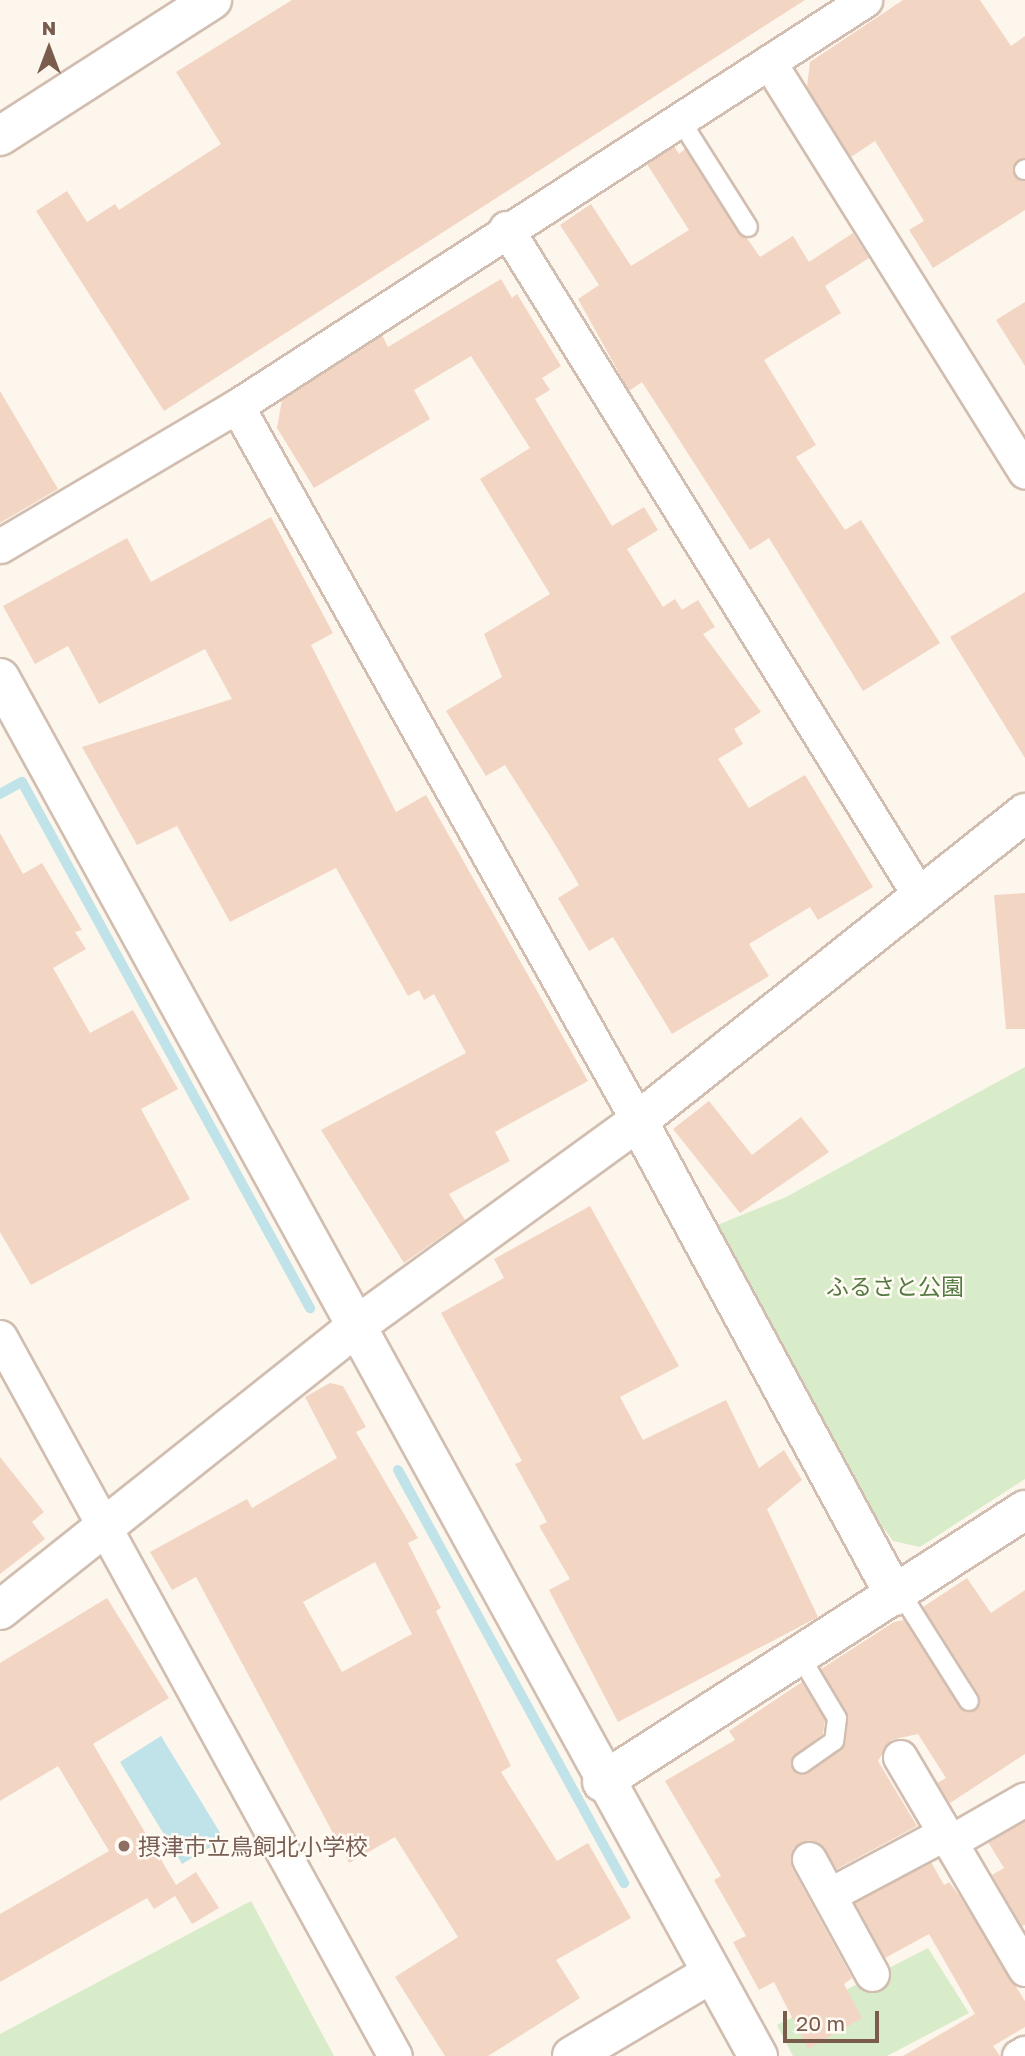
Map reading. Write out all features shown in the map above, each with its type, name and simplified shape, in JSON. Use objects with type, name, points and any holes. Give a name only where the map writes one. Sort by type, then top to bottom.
[{"type":"street","points":[[0,136],[212,0]]},
{"type":"street","points":[[0,546],[237,406],[506,228],[865,0]]},
{"type":"street","points":[[769,62],[1025,472]]},
{"type":"street","points":[[506,228],[918,893]]},
{"type":"street","points":[[237,406],[638,1121],[898,1594]]},
{"type":"street","points":[[0,678],[359,1324],[602,1782],[758,2056]]},
{"type":"street","points":[[0,1610],[105,1530],[359,1324],[638,1121],[918,893],[1025,813]]},
{"type":"street","points":[[0,1337],[395,2056]]},
{"type":"street","points":[[602,1782],[1025,1510]]},
{"type":"street","points":[[900,1757],[1025,1969]]},
{"type":"street","points":[[829,1895],[1025,1799]]},
{"type":"street","points":[[809,1860],[872,1974]]},
{"type":"street","points":[[572,2056],[710,1974]]},
{"type":"street","points":[[1019,2056],[1025,2053]]},
{"type":"lane","points":[[678,118],[748,227]]},
{"type":"lane","points":[[898,1594],[969,1702]]},
{"type":"lane","points":[[800,1656],[837,1718],[834,1741],[802,1763]]},
{"type":"green space","name":"ふるさと公園","points":[[1025,1067],[1025,1479],[920,1547],[893,1541],[868,1507],[715,1226],[786,1197]]},
{"type":"green space","points":[[251,1901],[334,2056],[0,2056],[0,2034]]},
{"type":"green space","points":[[928,1948],[969,2013],[887,2056],[793,2056],[777,2025]]},
{"type":"water","points":[[161,1736],[224,1839],[182,1864],[120,1762]]},
{"type":"building","points":[[292,0],[805,0],[164,411],[36,211],[67,191],[87,222],[115,204],[119,210],[221,144],[176,72]]},
{"type":"building","points":[[903,0],[980,0],[1011,46],[1025,36],[1025,158],[1013,168],[1025,181],[1025,210],[933,268],[909,230],[924,221],[875,141],[851,157],[807,87],[810,62]]},
{"type":"building","points":[[674,146],[679,154],[685,149],[760,257],[793,236],[809,262],[853,233],[869,258],[825,286],[841,313],[764,360],[816,445],[796,457],[845,530],[861,520],[940,643],[863,691],[769,538],[750,550],[642,382],[629,391],[578,299],[599,285],[560,225],[591,204],[631,266],[689,230],[647,164]]},
{"type":"building","points":[[501,279],[512,298],[517,294],[561,366],[542,378],[550,390],[535,399],[612,526],[644,507],[658,530],[627,549],[663,607],[675,599],[682,610],[698,600],[715,627],[703,634],[761,712],[734,729],[743,744],[718,759],[749,808],[805,775],[873,887],[818,920],[810,907],[749,944],[769,976],[672,1034],[613,937],[589,951],[558,898],[579,885],[553,841],[505,765],[486,776],[446,711],[502,677],[484,634],[550,594],[480,479],[530,448],[471,356],[414,390],[430,419],[314,488],[277,428],[282,400],[382,335],[388,347]]},
{"type":"building","points":[[1025,302],[1025,366],[996,320]]},
{"type":"building","points":[[0,391],[58,489],[0,523]]},
{"type":"building","points":[[271,517],[333,633],[311,645],[396,812],[426,795],[588,1081],[495,1132],[510,1161],[449,1194],[465,1220],[404,1263],[321,1130],[466,1053],[434,994],[424,1000],[419,990],[408,996],[336,868],[230,922],[177,826],[137,845],[82,747],[232,699],[205,649],[99,704],[68,646],[35,664],[3,606],[127,538],[151,582]]},
{"type":"building","points":[[1025,592],[1025,758],[950,637]]},
{"type":"building","points":[[0,833],[23,874],[42,863],[82,930],[75,932],[86,949],[53,968],[90,1033],[133,1010],[178,1089],[141,1109],[190,1199],[31,1285],[0,1232]]},
{"type":"building","points":[[1025,893],[1025,1029],[1006,1029],[994,895]]},
{"type":"building","points":[[709,1101],[752,1155],[801,1117],[829,1152],[740,1213],[673,1129]]},
{"type":"building","points":[[590,1206],[679,1366],[620,1397],[643,1440],[726,1400],[759,1468],[784,1450],[802,1480],[767,1509],[818,1617],[618,1722],[549,1590],[570,1579],[539,1526],[547,1522],[515,1464],[522,1461],[441,1313],[504,1278],[494,1259]]},
{"type":"building","points":[[330,1383],[343,1386],[366,1427],[356,1432],[418,1538],[408,1543],[441,1608],[436,1611],[511,1766],[501,1772],[557,1861],[588,1843],[631,1918],[556,1960],[580,1998],[488,2056],[445,2056],[395,1977],[458,1937],[395,1837],[349,1863],[196,1577],[172,1590],[150,1552],[247,1499],[252,1508],[337,1458],[305,1397]],"holes":[[[375,1562],[412,1634],[342,1672],[303,1602]]]},
{"type":"building","points":[[0,1457],[44,1512],[32,1522],[45,1539],[0,1574]]},
{"type":"building","points":[[967,1578],[991,1613],[1025,1590],[1025,1754],[950,1803],[937,1783],[946,1778],[918,1734],[891,1740],[878,1761],[917,1826],[837,1869],[818,1842],[793,1848],[792,1868],[852,1978],[844,1984],[862,2018],[808,2049],[774,1982],[759,1990],[733,1942],[746,1936],[714,1880],[721,1876],[665,1781],[735,1740],[729,1731],[802,1682],[825,1720],[823,1734],[792,1758],[792,1769],[808,1773],[840,1750],[847,1713],[821,1669],[894,1622],[904,1620],[960,1708],[976,1710],[979,1695],[923,1607]]},
{"type":"building","points":[[107,1598],[169,1698],[93,1744],[176,1885],[196,1872],[219,1908],[192,1924],[175,1896],[154,1909],[147,1898],[0,1982],[0,1914],[109,1851],[58,1766],[0,1801],[0,1663]]},
{"type":"building","points":[[1025,1821],[1025,1925],[1022,1926],[992,1875],[1004,1868],[988,1842]]},
{"type":"building","points":[[931,1862],[944,1885],[949,1882],[959,1895],[1025,2001],[1025,2027],[993,2046],[1000,2056],[903,2056],[975,2014],[929,1934],[885,1958],[855,1903]]},
{"type":"waterway","points":[[0,794],[22,782],[310,1308]]},
{"type":"waterway","points":[[398,1470],[624,1883]]},
{"type":"place","name":"摂津市立鳥飼北小学校","points":[[124,1846]]}]
